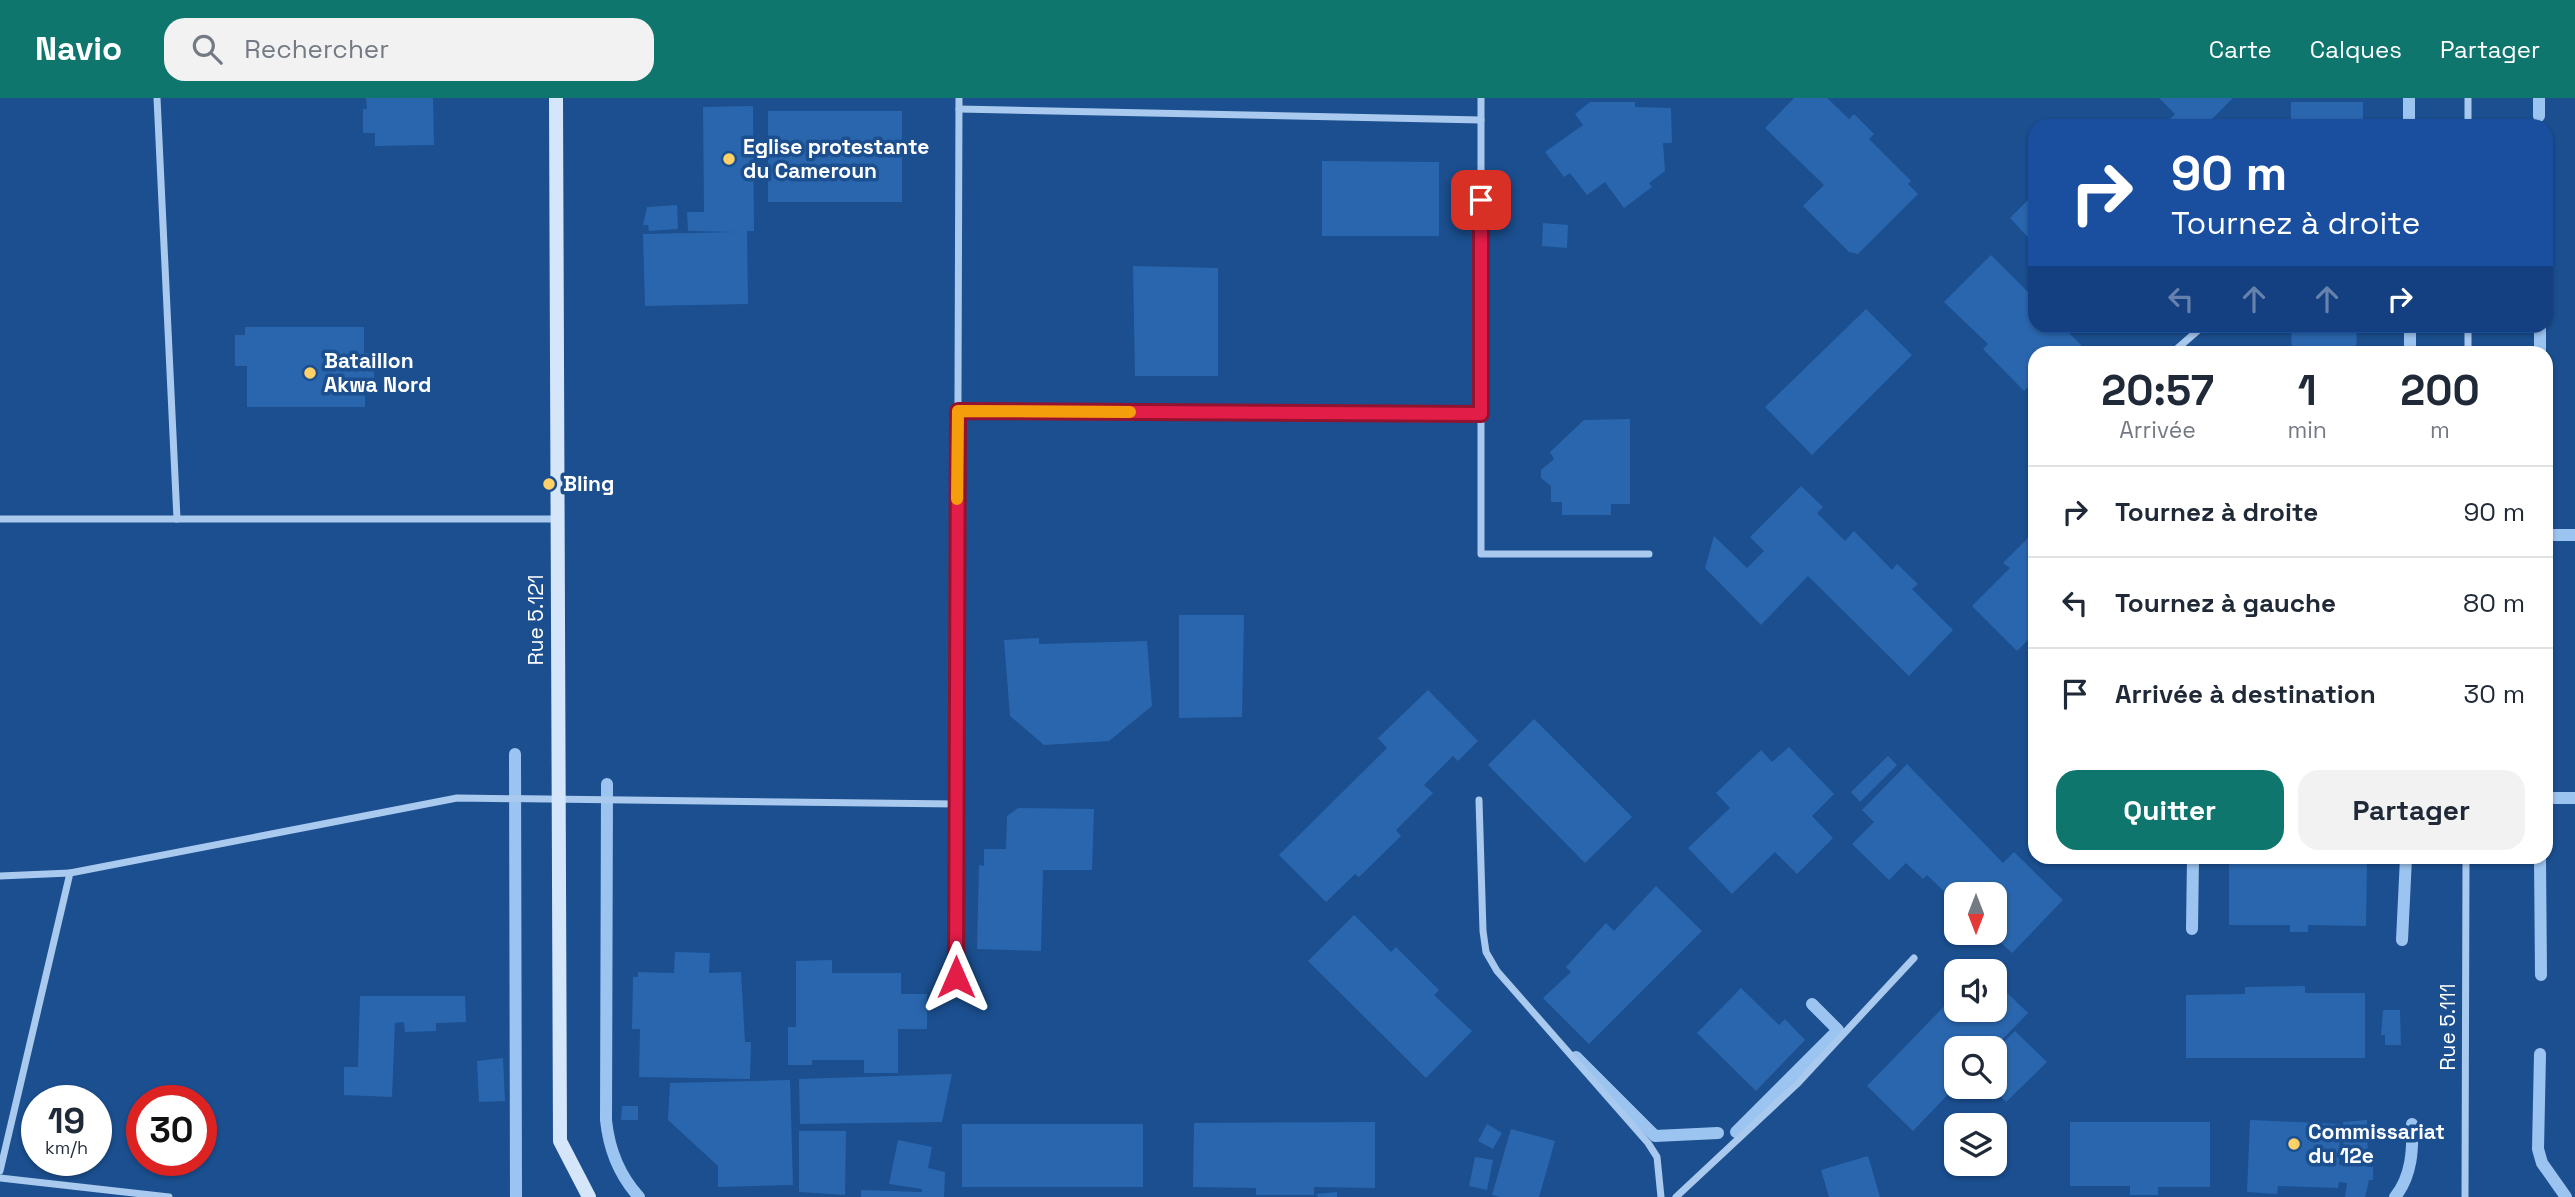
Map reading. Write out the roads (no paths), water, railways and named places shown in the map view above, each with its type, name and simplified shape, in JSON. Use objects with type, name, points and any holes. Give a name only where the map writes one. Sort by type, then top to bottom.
[{"type":"street","points":[[157,98],[177,519]]},
{"type":"street","name":"Rue 5.121","points":[[556,98],[560,1141],[589,1197]]},
{"type":"street","points":[[956,977],[959,98]]},
{"type":"street","points":[[1481,98],[1481,554],[1649,554]]},
{"type":"street","points":[[2468,98],[2468,119]]},
{"type":"street","points":[[959,109],[1481,120]]},
{"type":"street","points":[[2180,346],[2195,333]]},
{"type":"street","points":[[958,411],[1481,414]]},
{"type":"street","points":[[0,519],[556,519]]},
{"type":"street","points":[[0,876],[70,873],[457,798],[956,804]]},
{"type":"street","points":[[1479,800],[1486,952],[1497,971],[1648,1143],[1657,1157],[1661,1197]]},
{"type":"street","name":"Rue 5.111","points":[[2465,1197],[2466,864]]},
{"type":"street","points":[[0,1171],[70,873]]},
{"type":"street","points":[[1676,1197],[1797,1084],[1914,958]]},
{"type":"street","points":[[0,1178],[169,1197]]},
{"type":"waterway","points":[[2409,98],[2409,119]]},
{"type":"waterway","points":[[2539,98],[2539,116]]},
{"type":"waterway","points":[[2410,333],[2410,346]]},
{"type":"waterway","points":[[2540,333],[2540,346]]},
{"type":"waterway","points":[[2553,535],[2575,535]]},
{"type":"waterway","points":[[515,754],[516,1197]]},
{"type":"waterway","points":[[607,784],[606,1120],[616,1162],[639,1197]]},
{"type":"waterway","points":[[2553,798],[2575,798]]},
{"type":"waterway","points":[[2192,929],[2193,864]]},
{"type":"waterway","points":[[2402,940],[2406,864]]},
{"type":"waterway","points":[[2540,864],[2541,975]]},
{"type":"waterway","points":[[1736,1132],[1838,1030],[1812,1004]]},
{"type":"waterway","points":[[2540,1054],[2538,1149],[2542,1163],[2566,1197]]},
{"type":"waterway","points":[[1576,1057],[1655,1136],[1718,1133]]},
{"type":"waterway","points":[[2395,1197],[2408,1171],[2412,1153],[2412,1124]]},
{"type":"place","name":"Eglise protestante du Cameroun","points":[[729,159]]},
{"type":"place","name":"Bataillon Akwa Nord","points":[[310,373]]},
{"type":"place","name":"Bling","points":[[549,484]]},
{"type":"place","name":"Commissariat du 12e","points":[[2294,1144]]}]
